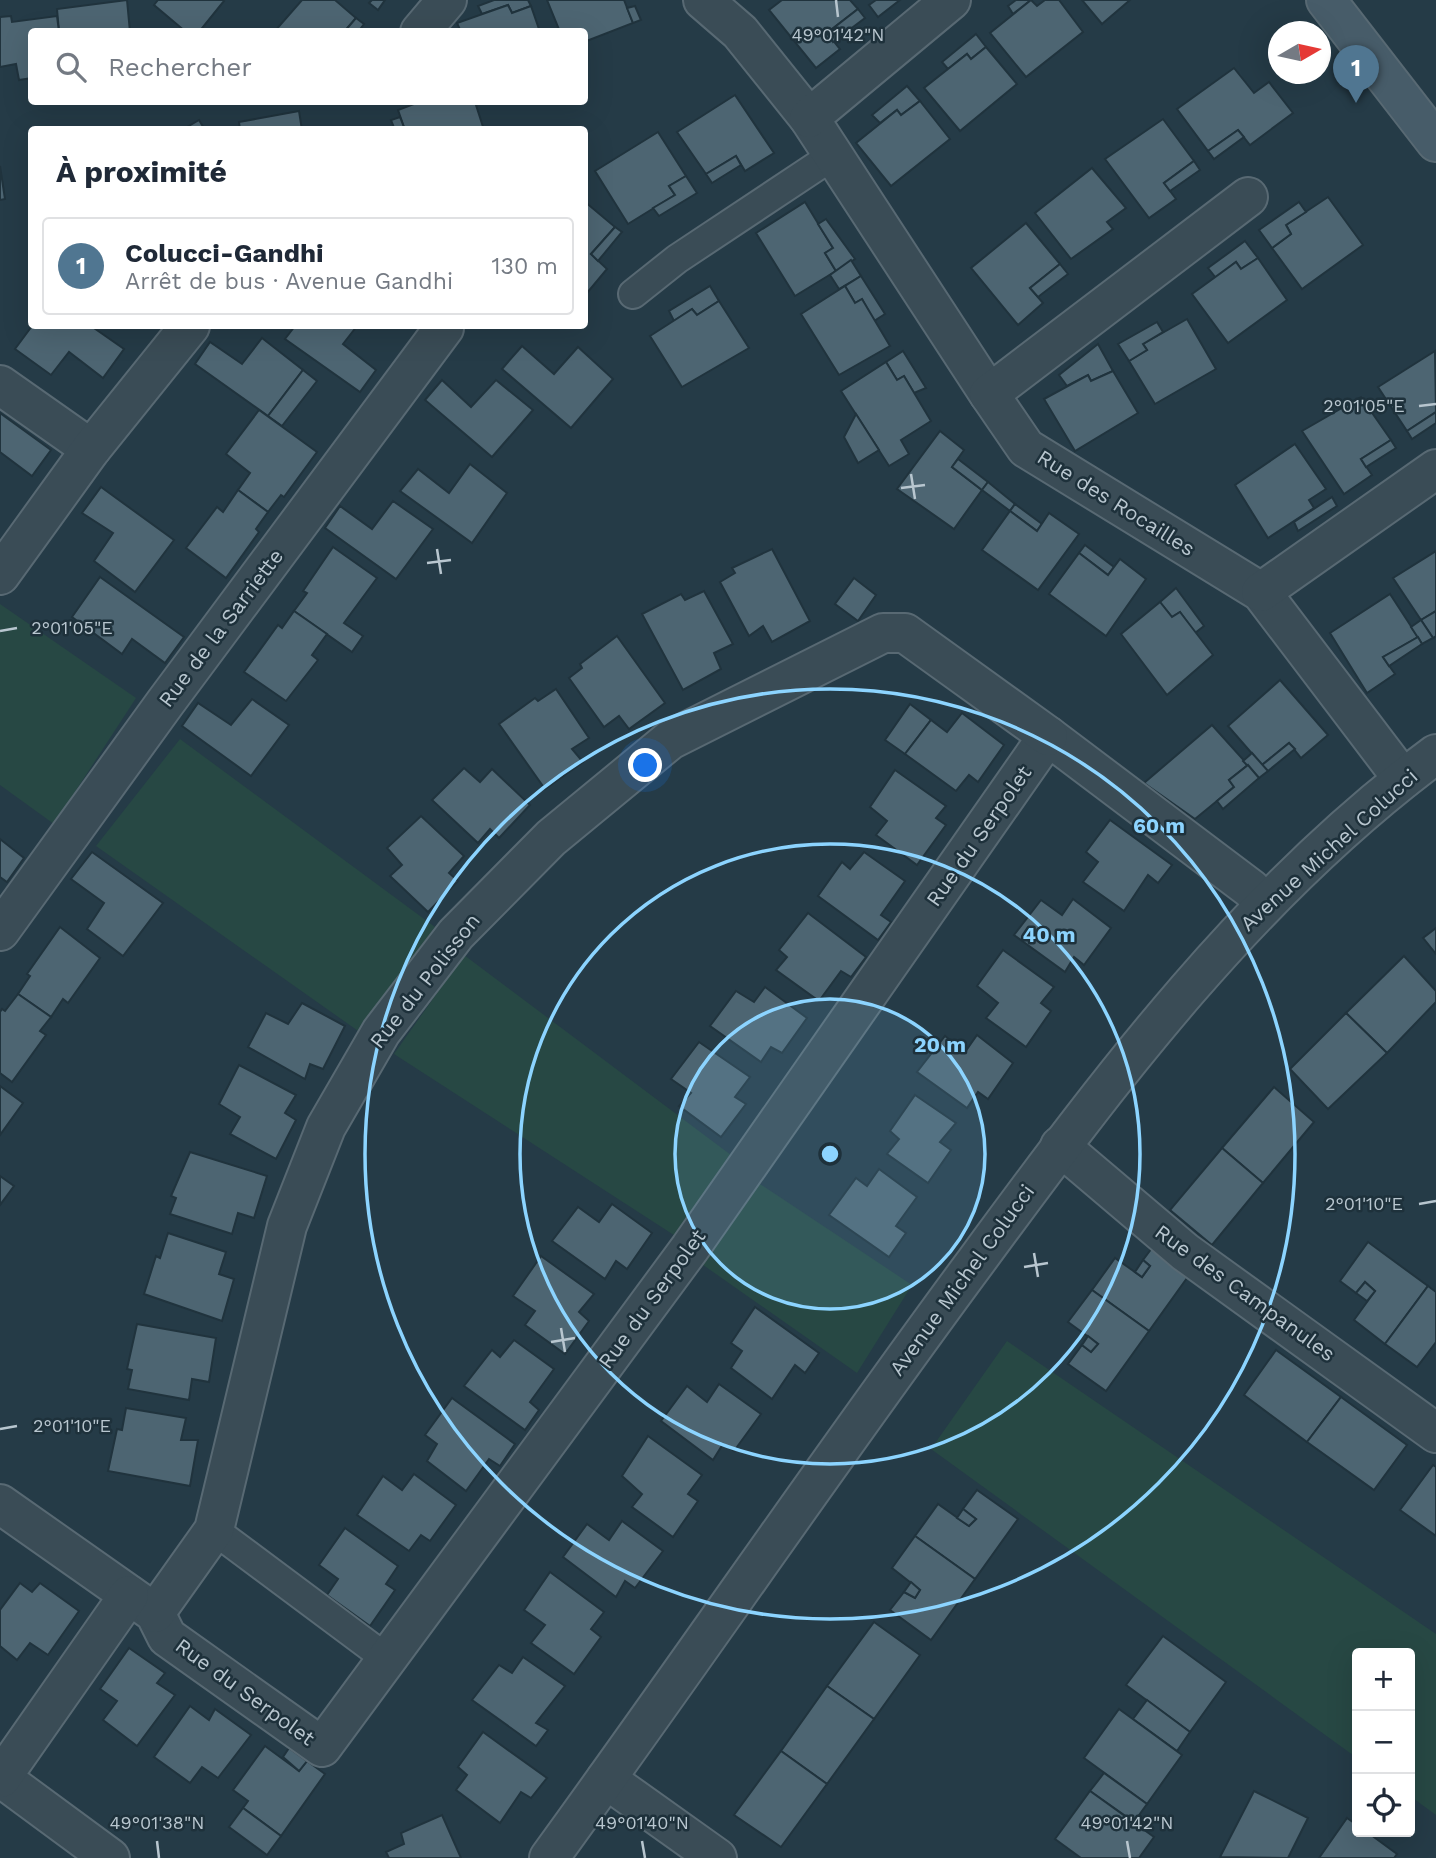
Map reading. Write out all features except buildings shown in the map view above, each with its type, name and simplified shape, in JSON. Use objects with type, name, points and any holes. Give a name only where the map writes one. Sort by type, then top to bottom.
[{"type":"main road","points":[[1326,0],[1436,142]]},
{"type":"street","points":[[423,28],[447,0]]},
{"type":"street","name":"Rue des Rocailles","points":[[703,0],[740,32],[809,118],[1026,447],[1261,592],[1403,779]]},
{"type":"street","points":[[809,118],[951,0]]},
{"type":"street","points":[[989,394],[1248,197]]},
{"type":"street","points":[[0,575],[92,449],[188,329]]},
{"type":"street","name":"Rue de la Sarriette","points":[[0,931],[442,329]]},
{"type":"street","points":[[0,385],[92,449]]},
{"type":"street","points":[[1261,592],[1436,469]]},
{"type":"street","name":"Rue du Polisson","points":[[1,1777],[142,1604],[214,1530],[287,1226],[326,1127],[381,1032],[456,934],[551,838],[670,740],[883,633],[905,633],[1048,736]]},
{"type":"street","points":[[1048,736],[1251,889],[1264,904]]},
{"type":"street","name":"Rue du Serpolet","points":[[0,1504],[142,1604],[167,1637],[322,1747],[690,1248],[1048,736]]},
{"type":"street","name":"Avenue Michel Colucci","points":[[549,1858],[916,1342],[1060,1146],[1188,987],[1264,904],[1403,779],[1436,754]]},
{"type":"street","name":"Rue des Campanules","points":[[1060,1146],[1185,1252],[1436,1433]]},
{"type":"street","points":[[1,1777],[107,1857]]},
{"type":"street","points":[[606,1779],[717,1858]]},
{"type":"lane","points":[[633,294],[677,259],[832,156]]},
{"type":"lane","points":[[214,1530],[387,1659]]},
{"type":"green space","points":[[0,604],[136,698],[54,824],[0,785]]},
{"type":"green space","points":[[180,739],[435,927],[361,1033],[96,846]]},
{"type":"green space","points":[[464,955],[735,1158],[680,1239],[394,1054]]},
{"type":"green space","points":[[754,1180],[912,1285],[857,1373],[696,1260]]},
{"type":"green space","points":[[1007,1341],[1436,1634],[1436,1815],[1415,1800],[1415,1648],[1352,1648],[1352,1754],[931,1449]]},
{"type":"place","name":"Colucci-Gandhi","points":[[1356,103]]}]
